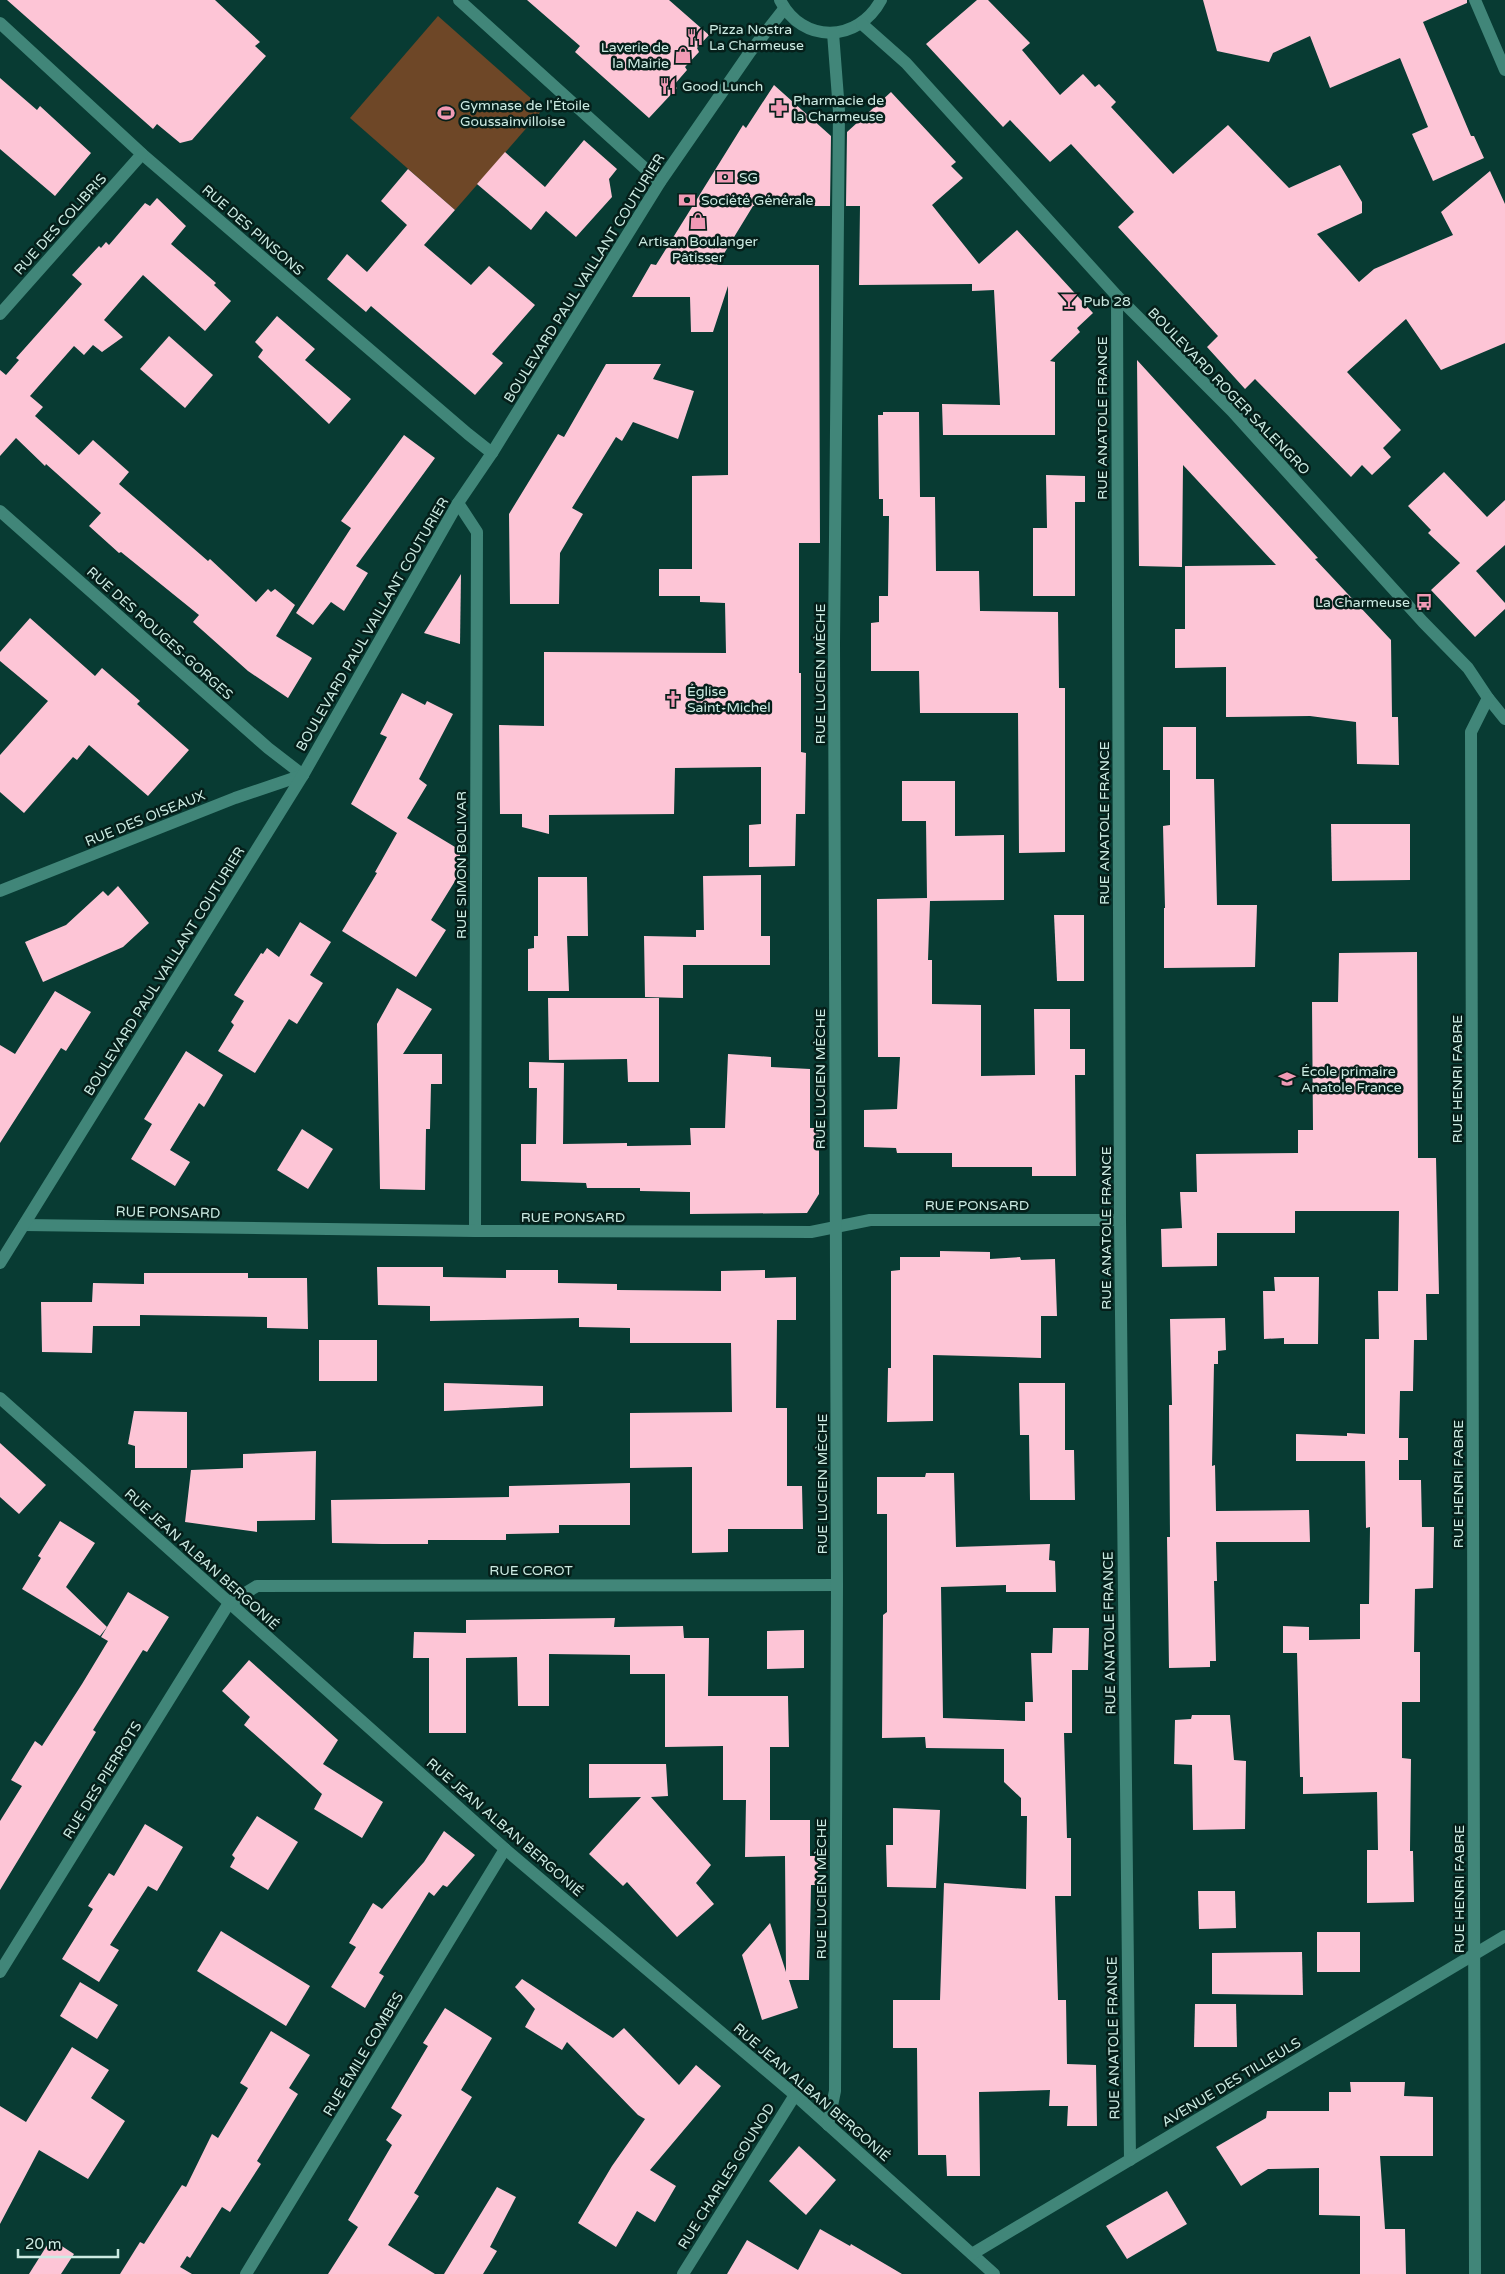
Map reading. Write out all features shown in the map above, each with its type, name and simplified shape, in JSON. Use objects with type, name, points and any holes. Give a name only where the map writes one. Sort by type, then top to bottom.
[{"type":"street","points":[[459,0],[660,182]]},
{"type":"street","points":[[782,5],[797,22],[814,31],[833,33],[848,30],[862,24],[875,11],[880,0]]},
{"type":"street","points":[[1475,0],[1505,70]]},
{"type":"street","name":"BOULEVARD PAUL VAILLANT COUTURIER","points":[[0,1263],[303,775],[458,503],[492,453],[660,182],[782,5]]},
{"type":"street","name":"RUE DES PINSONS","points":[[0,23],[142,154],[460,428],[492,453]]},
{"type":"street","name":"BOULEVARD ROGER SALENGRO","points":[[862,24],[906,63],[1116,296],[1232,411],[1422,622],[1468,668],[1505,720]]},
{"type":"street","name":"RUE LUCIEN MÈCHE","points":[[828,2125],[835,2091],[837,1585],[834,643],[839,111],[833,33]]},
{"type":"street","name":"RUE DES COLIBRIS","points":[[0,314],[142,154]]},
{"type":"street","name":"RUE ANATOLE FRANCE","points":[[1116,296],[1120,1220],[1130,2160]]},
{"type":"street","name":"RUE SIMON BOLIVAR","points":[[458,503],[477,532],[475,1232]]},
{"type":"street","name":"RUE DES ROUGES-GORGES","points":[[0,511],[261,742],[303,775]]},
{"type":"street","name":"RUE HENRI FABRE","points":[[1475,2274],[1471,732],[1488,698]]},
{"type":"street","name":"RUE DES OISEAUX","points":[[0,892],[236,798],[303,775]]},
{"type":"street","name":"RUE PONSARD","points":[[24,1225],[475,1232],[811,1232],[870,1220],[1120,1220]]},
{"type":"street","name":"RUE JEAN ALBAN BERGONIÉ","points":[[0,1398],[506,1849],[795,2095],[994,2274]]},
{"type":"street","name":"RUE COROT","points":[[229,1604],[257,1586],[837,1585]]},
{"type":"street","name":"RUE DES PIERROTS","points":[[0,1972],[229,1604]]},
{"type":"street","name":"RUE ÉMILE COMBES","points":[[246,2274],[506,1849]]},
{"type":"street","name":"AVENUE DES TILLEULS","points":[[972,2254],[1505,1936]]},
{"type":"street","name":"RUE CHARLES GOUNOD","points":[[683,2274],[795,2095]]},
{"type":"shaded area","name":"Gymnase de l'Étoile Goussainvilloise","points":[[438,16],[543,109],[455,210],[350,118]]},
{"type":"building","points":[[7,0],[215,0],[260,42],[255,46],[266,56],[192,140],[180,143],[157,124],[153,129]]},
{"type":"building","points":[[527,0],[669,0],[709,35],[697,48],[699,52],[685,67],[687,70],[674,85],[677,88],[649,118],[575,52],[580,46]]},
{"type":"building","points":[[977,0],[988,0],[1030,43],[1022,50],[1060,95],[1083,74],[1095,87],[1099,84],[1116,102],[1111,107],[1173,174],[1228,125],[1289,188],[1340,165],[1362,202],[1362,213],[1317,234],[1359,282],[1374,269],[1453,235],[1441,212],[1490,171],[1505,204],[1505,343],[1441,370],[1406,319],[1347,372],[1401,430],[1383,448],[1391,457],[1372,475],[1362,465],[1351,477],[1255,379],[1245,389],[1207,347],[1218,336],[1118,227],[1134,212],[1071,144],[1050,162],[1010,120],[1003,127],[926,44]]},
{"type":"building","points":[[1203,0],[1467,0],[1467,3],[1423,22],[1471,136],[1474,136],[1484,158],[1433,181],[1412,134],[1428,127],[1400,58],[1330,88],[1310,36],[1273,53],[1269,62],[1217,51]]},
{"type":"building","points":[[0,78],[37,110],[40,106],[91,153],[55,196],[0,149]]},
{"type":"building","points":[[774,85],[831,136],[830,206],[753,206],[717,265],[819,265],[820,543],[799,543],[801,752],[806,753],[805,814],[796,814],[795,866],[749,867],[749,825],[761,824],[761,767],[675,768],[674,814],[549,815],[549,834],[522,827],[522,814],[500,814],[499,725],[544,726],[544,652],[726,653],[725,603],[700,602],[700,596],[659,596],[659,569],[692,569],[692,476],[728,475],[728,286],[713,332],[691,332],[690,297],[632,297],[651,264],[656,265],[743,125],[746,128]]},
{"type":"building","points":[[891,92],[956,162],[951,166],[963,178],[932,205],[979,264],[1017,230],[1093,313],[1077,328],[1080,332],[1050,361],[1055,362],[1055,435],[943,435],[942,404],[1000,405],[994,290],[972,291],[972,284],[859,285],[860,206],[846,206],[847,132]]},
{"type":"building","points":[[584,140],[617,169],[609,179],[612,197],[576,237],[546,211],[531,230],[477,184],[505,152],[545,187]]},
{"type":"building","points":[[408,169],[455,210],[424,245],[471,285],[489,266],[535,305],[492,354],[503,363],[475,395],[371,306],[366,312],[327,279],[347,254],[367,272],[407,225],[381,201]]},
{"type":"building","points":[[157,198],[186,226],[171,244],[216,283],[214,285],[231,301],[205,331],[143,275],[104,320],[123,337],[102,352],[93,345],[84,355],[74,346],[30,396],[43,407],[35,416],[79,455],[93,440],[129,472],[119,484],[208,561],[210,559],[256,602],[268,589],[271,592],[275,589],[295,605],[276,636],[312,658],[288,698],[248,671],[193,622],[199,615],[121,552],[119,553],[89,526],[101,513],[46,464],[45,466],[16,438],[0,456],[0,370],[6,375],[19,360],[16,358],[82,284],[72,275],[99,246],[101,248],[106,242],[109,245],[145,203],[150,206]]},
{"type":"building","points":[[277,316],[315,349],[305,360],[351,399],[329,424],[258,357],[263,350],[255,342]]},
{"type":"building","points":[[169,336],[213,375],[185,408],[140,369]]},
{"type":"building","points":[[1137,360],[1318,558],[1315,559],[1391,640],[1392,717],[1398,717],[1399,765],[1357,764],[1356,722],[1310,716],[1226,717],[1226,667],[1175,668],[1175,629],[1185,629],[1185,566],[1276,565],[1183,465],[1182,567],[1139,566]]},
{"type":"building","points":[[606,364],[661,364],[653,379],[694,391],[678,439],[633,422],[622,441],[616,437],[572,508],[583,514],[560,553],[559,604],[510,604],[509,514],[558,434],[564,437]]},
{"type":"building","points":[[883,412],[919,412],[920,497],[935,497],[936,571],[979,571],[980,611],[1058,612],[1059,688],[1065,688],[1065,852],[1019,853],[1018,713],[920,713],[919,671],[871,671],[871,623],[879,622],[879,596],[888,596],[889,516],[883,516],[883,499],[879,499],[878,415],[883,415]]},
{"type":"building","points":[[404,435],[435,458],[356,566],[368,573],[344,611],[331,602],[313,625],[296,613],[351,528],[341,521]]},
{"type":"building","points":[[1444,472],[1487,517],[1505,500],[1505,545],[1476,571],[1505,603],[1505,609],[1475,637],[1431,590],[1460,563],[1428,533],[1431,530],[1408,506]]},
{"type":"building","points":[[1046,475],[1085,476],[1085,502],[1075,502],[1075,596],[1033,596],[1033,528],[1047,528]]},
{"type":"building","points":[[461,574],[460,644],[424,633]]},
{"type":"building","points":[[30,618],[95,676],[102,668],[140,701],[137,704],[189,750],[148,796],[89,745],[77,760],[73,757],[24,813],[0,792],[0,755],[48,701],[0,661],[0,652]]},
{"type":"building","points":[[402,693],[425,705],[427,701],[453,714],[419,779],[427,785],[407,818],[460,850],[460,873],[431,920],[446,930],[416,977],[342,931],[377,873],[375,872],[397,833],[351,804],[387,737],[380,734]]},
{"type":"building","points":[[1163,727],[1196,727],[1196,779],[1214,779],[1217,905],[1257,905],[1255,967],[1164,968],[1163,826],[1170,825],[1170,770],[1163,770]]},
{"type":"building","points":[[902,781],[955,781],[955,836],[1004,835],[1004,900],[930,901],[928,960],[932,960],[932,1004],[981,1005],[981,1076],[1035,1075],[1034,1009],[1070,1009],[1070,1049],[1085,1049],[1085,1075],[1075,1075],[1076,1176],[1032,1176],[1032,1167],[952,1167],[952,1153],[897,1153],[896,1148],[864,1147],[864,1110],[897,1109],[900,1057],[878,1057],[877,899],[927,898],[926,821],[902,821]]},
{"type":"building","points":[[1331,824],[1410,824],[1410,880],[1332,881]]},
{"type":"building","points":[[761,875],[761,936],[770,936],[770,965],[683,965],[683,998],[645,997],[644,936],[696,937],[696,930],[704,930],[703,876]]},
{"type":"building","points":[[538,877],[587,877],[588,936],[567,936],[569,991],[528,991],[528,949],[534,948],[534,936],[538,936]]},
{"type":"building","points":[[118,886],[149,923],[123,947],[43,982],[25,942],[66,925],[103,891],[108,896]]},
{"type":"building","points":[[1054,915],[1084,915],[1084,981],[1057,981]]},
{"type":"building","points":[[300,922],[331,942],[310,975],[323,983],[297,1024],[289,1019],[255,1073],[218,1051],[234,1025],[231,1022],[244,1001],[234,995],[261,953],[263,954],[267,948],[279,957]]},
{"type":"building","points":[[1417,952],[1418,1158],[1436,1158],[1439,1294],[1426,1294],[1427,1340],[1414,1340],[1413,1391],[1400,1391],[1399,1438],[1408,1438],[1408,1460],[1399,1460],[1399,1480],[1421,1480],[1422,1527],[1434,1527],[1433,1588],[1415,1589],[1414,1652],[1420,1652],[1420,1702],[1402,1702],[1402,1758],[1411,1759],[1410,1851],[1413,1851],[1414,1902],[1367,1903],[1367,1850],[1378,1850],[1377,1792],[1303,1794],[1303,1777],[1300,1777],[1297,1653],[1283,1653],[1283,1626],[1309,1627],[1309,1640],[1360,1639],[1360,1604],[1369,1604],[1370,1527],[1366,1528],[1365,1461],[1296,1461],[1296,1434],[1347,1436],[1347,1433],[1365,1434],[1365,1339],[1379,1339],[1378,1291],[1398,1291],[1399,1211],[1295,1211],[1295,1233],[1217,1233],[1217,1266],[1162,1267],[1161,1229],[1182,1228],[1180,1192],[1197,1192],[1196,1154],[1298,1153],[1298,1130],[1313,1130],[1312,1002],[1338,1002],[1339,953]]},
{"type":"building","points":[[397,988],[432,1009],[403,1054],[442,1054],[442,1084],[431,1084],[430,1129],[426,1129],[425,1190],[380,1189],[377,1024]]},
{"type":"building","points":[[55,991],[91,1012],[66,1051],[61,1048],[0,1143],[0,1045],[15,1054]]},
{"type":"building","points":[[548,998],[659,998],[659,1082],[628,1082],[627,1059],[549,1060]]},
{"type":"building","points":[[186,1051],[223,1075],[204,1107],[199,1103],[170,1150],[190,1162],[175,1186],[131,1159],[152,1124],[144,1119]]},
{"type":"building","points":[[728,1054],[771,1057],[771,1067],[810,1069],[810,1128],[819,1128],[819,1194],[807,1213],[690,1214],[690,1192],[640,1191],[640,1188],[587,1188],[586,1183],[521,1181],[521,1144],[536,1144],[537,1088],[529,1088],[529,1062],[564,1063],[563,1144],[691,1145],[690,1128],[725,1128]]},
{"type":"building","points":[[302,1129],[333,1149],[308,1189],[277,1170]]},
{"type":"building","points":[[940,1251],[990,1252],[990,1259],[1020,1257],[1021,1260],[1055,1259],[1057,1316],[1041,1316],[1041,1358],[933,1355],[933,1421],[887,1422],[888,1368],[891,1368],[891,1271],[900,1270],[900,1257],[940,1257]]},
{"type":"building","points":[[377,1267],[443,1267],[443,1277],[506,1278],[506,1270],[558,1270],[558,1283],[617,1284],[617,1290],[721,1291],[721,1271],[765,1270],[765,1278],[796,1277],[796,1320],[777,1320],[776,1408],[787,1408],[787,1486],[802,1486],[803,1529],[728,1529],[728,1552],[692,1553],[692,1467],[630,1468],[630,1413],[732,1412],[731,1343],[630,1343],[630,1328],[579,1327],[579,1318],[430,1321],[430,1306],[378,1305]]},
{"type":"building","points":[[144,1273],[248,1273],[248,1278],[307,1278],[308,1329],[267,1328],[267,1317],[140,1315],[140,1326],[93,1326],[92,1353],[42,1352],[41,1302],[92,1302],[93,1283],[144,1284]]},
{"type":"building","points":[[1274,1277],[1319,1277],[1318,1344],[1284,1344],[1284,1338],[1264,1339],[1263,1291],[1275,1291]]},
{"type":"building","points":[[1225,1318],[1226,1350],[1218,1351],[1218,1364],[1214,1364],[1212,1466],[1215,1465],[1216,1511],[1309,1510],[1310,1542],[1216,1542],[1217,1581],[1214,1581],[1216,1661],[1210,1661],[1210,1667],[1169,1668],[1167,1537],[1170,1537],[1169,1405],[1172,1405],[1170,1319]]},
{"type":"building","points":[[319,1340],[377,1340],[377,1381],[319,1381]]},
{"type":"building","points":[[444,1383],[543,1386],[543,1406],[444,1411]]},
{"type":"building","points":[[1019,1383],[1065,1383],[1065,1450],[1074,1450],[1075,1500],[1030,1500],[1029,1435],[1020,1435]]},
{"type":"building","points":[[134,1411],[187,1412],[187,1468],[135,1468],[135,1446],[128,1444]]},
{"type":"building","points":[[0,1443],[46,1485],[19,1514],[0,1497]]},
{"type":"building","points":[[316,1451],[315,1520],[257,1521],[257,1532],[185,1522],[191,1470],[243,1468],[243,1454]]},
{"type":"building","points":[[926,1473],[954,1473],[956,1547],[1050,1544],[1049,1560],[1055,1561],[1056,1592],[1006,1592],[1006,1585],[941,1587],[943,1718],[1025,1721],[1025,1702],[1033,1702],[1031,1653],[1052,1653],[1053,1628],[1089,1628],[1088,1670],[1072,1670],[1072,1733],[1064,1733],[1067,1838],[1071,1838],[1071,1896],[1055,1896],[1058,2000],[1066,2000],[1067,2064],[1096,2065],[1097,2126],[1067,2126],[1068,2106],[1049,2106],[1050,2090],[979,2092],[980,2176],[947,2176],[946,2155],[918,2155],[917,2048],[893,2048],[893,2000],[940,2000],[944,1883],[1026,1889],[1027,1816],[1021,1816],[1021,1798],[1004,1782],[1004,1749],[926,1748],[925,1737],[882,1738],[883,1615],[887,1612],[887,1514],[877,1514],[877,1477],[925,1477]]},
{"type":"building","points":[[630,1483],[630,1525],[559,1525],[559,1533],[506,1534],[506,1540],[428,1540],[428,1544],[332,1543],[331,1500],[509,1497],[509,1486]]},
{"type":"building","points":[[60,1521],[95,1543],[66,1587],[107,1627],[100,1636],[22,1589],[41,1558],[38,1556]]},
{"type":"building","points":[[128,1592],[169,1617],[147,1652],[143,1650],[93,1730],[96,1732],[0,1890],[0,1821],[22,1786],[11,1780],[35,1741],[42,1746],[82,1684],[108,1641],[101,1637]]},
{"type":"building","points":[[615,1618],[614,1627],[683,1626],[684,1638],[709,1638],[708,1696],[788,1696],[789,1747],[770,1747],[770,1820],[810,1820],[810,1856],[818,1856],[818,1885],[811,1885],[809,1980],[789,1980],[798,2008],[762,2020],[742,1955],[770,1923],[786,1972],[785,1856],[745,1857],[746,1800],[723,1800],[723,1746],[665,1747],[665,1674],[630,1674],[630,1655],[549,1654],[549,1706],[518,1706],[517,1657],[466,1658],[466,1620]]},
{"type":"building","points":[[804,1630],[804,1668],[767,1669],[767,1631]]},
{"type":"building","points":[[414,1632],[466,1633],[466,1733],[429,1733],[429,1658],[413,1658]]},
{"type":"building","points":[[249,1660],[338,1740],[323,1764],[383,1802],[362,1838],[314,1809],[322,1794],[244,1725],[250,1717],[222,1691]]},
{"type":"building","points":[[1192,1715],[1230,1715],[1234,1760],[1246,1761],[1245,1829],[1193,1830],[1192,1765],[1174,1764],[1175,1720],[1191,1719]]},
{"type":"building","points":[[589,1764],[666,1764],[668,1796],[651,1797],[711,1865],[696,1883],[714,1904],[677,1937],[627,1882],[623,1886],[589,1854],[641,1797],[589,1798]]},
{"type":"building","points":[[893,1808],[940,1810],[936,1888],[887,1887],[886,1845],[893,1845]]},
{"type":"building","points":[[257,1816],[298,1842],[268,1890],[230,1867],[235,1858],[232,1855]]},
{"type":"building","points":[[145,1824],[183,1847],[157,1891],[148,1886],[110,1945],[119,1950],[99,1982],[62,1959],[93,1909],[88,1906],[109,1873],[114,1876]]},
{"type":"building","points":[[444,1831],[475,1855],[447,1887],[443,1885],[434,1896],[429,1892],[379,1973],[384,1976],[365,2008],[331,1987],[356,1947],[349,1943],[373,1903],[382,1909],[424,1862]]},
{"type":"building","points":[[1198,1891],[1235,1891],[1236,1928],[1199,1929]]},
{"type":"building","points":[[221,1931],[310,1986],[286,2026],[197,1971]]},
{"type":"building","points":[[1317,1932],[1360,1932],[1360,1972],[1317,1972]]},
{"type":"building","points":[[1302,1952],[1303,1995],[1212,1994],[1212,1953]]},
{"type":"building","points":[[522,1979],[613,2038],[624,2028],[679,2085],[696,2065],[721,2086],[650,2170],[676,2186],[655,2222],[637,2211],[616,2247],[578,2223],[612,2166],[645,2119],[638,2115],[567,2042],[562,2050],[525,2027],[535,2009],[515,1987]]},
{"type":"building","points":[[80,1982],[118,2005],[97,2039],[60,2016]]},
{"type":"building","points":[[1195,2004],[1236,2004],[1237,2047],[1194,2047]]},
{"type":"building","points":[[445,2008],[492,2038],[461,2090],[472,2097],[414,2193],[419,2196],[388,2245],[435,2274],[328,2274],[358,2227],[348,2220],[392,2145],[386,2140],[402,2115],[391,2108],[428,2046],[423,2043]]},
{"type":"building","points":[[271,2031],[310,2055],[289,2088],[298,2094],[257,2161],[261,2164],[230,2212],[222,2207],[190,2258],[187,2256],[180,2267],[192,2274],[120,2274],[140,2242],[144,2244],[182,2185],[186,2187],[212,2134],[218,2138],[248,2088],[240,2083]]},
{"type":"building","points":[[72,2047],[109,2070],[91,2098],[125,2121],[88,2179],[39,2150],[0,2224],[0,2106],[26,2122]]},
{"type":"building","points":[[1350,2082],[1405,2082],[1404,2096],[1433,2097],[1433,2156],[1380,2156],[1385,2229],[1405,2229],[1406,2274],[1360,2274],[1360,2216],[1319,2215],[1319,2168],[1268,2169],[1241,2186],[1216,2147],[1266,2118],[1267,2111],[1329,2111],[1329,2092],[1351,2092]]},
{"type":"building","points":[[799,2146],[836,2180],[806,2215],[769,2181]]},
{"type":"building","points":[[497,2187],[516,2197],[490,2247],[497,2251],[483,2274],[444,2274]]},
{"type":"building","points":[[1167,2191],[1187,2224],[1127,2259],[1106,2226]]},
{"type":"building","points":[[820,2229],[850,2246],[851,2244],[902,2274],[727,2274],[747,2240],[798,2270]]},
{"type":"building","points":[[51,2239],[74,2254],[61,2274],[29,2274]]},
{"type":"place","name":"Pizza Nostra La Charmeuse","points":[[695,37]]},
{"type":"place","name":"Laverie de la Mairie","points":[[683,55]]},
{"type":"place","name":"Good Lunch","points":[[668,86]]},
{"type":"place","name":"Pharmacie de la Charmeuse","points":[[779,108]]},
{"type":"place","name":"Gymnase de l'Étoile Goussainvilloise","points":[[446,113]]},
{"type":"place","name":"SG","points":[[725,177]]},
{"type":"place","name":"Société Générale","points":[[687,200]]},
{"type":"place","name":"Artisan Boulanger Pâtisser","points":[[698,221]]},
{"type":"place","name":"Pub 28","points":[[1069,301]]},
{"type":"place","name":"La Charmeuse","points":[[1424,602]]},
{"type":"place","name":"Église Saint-Michel","points":[[673,699]]},
{"type":"place","name":"École primaire Anatole France","points":[[1287,1079]]}]
